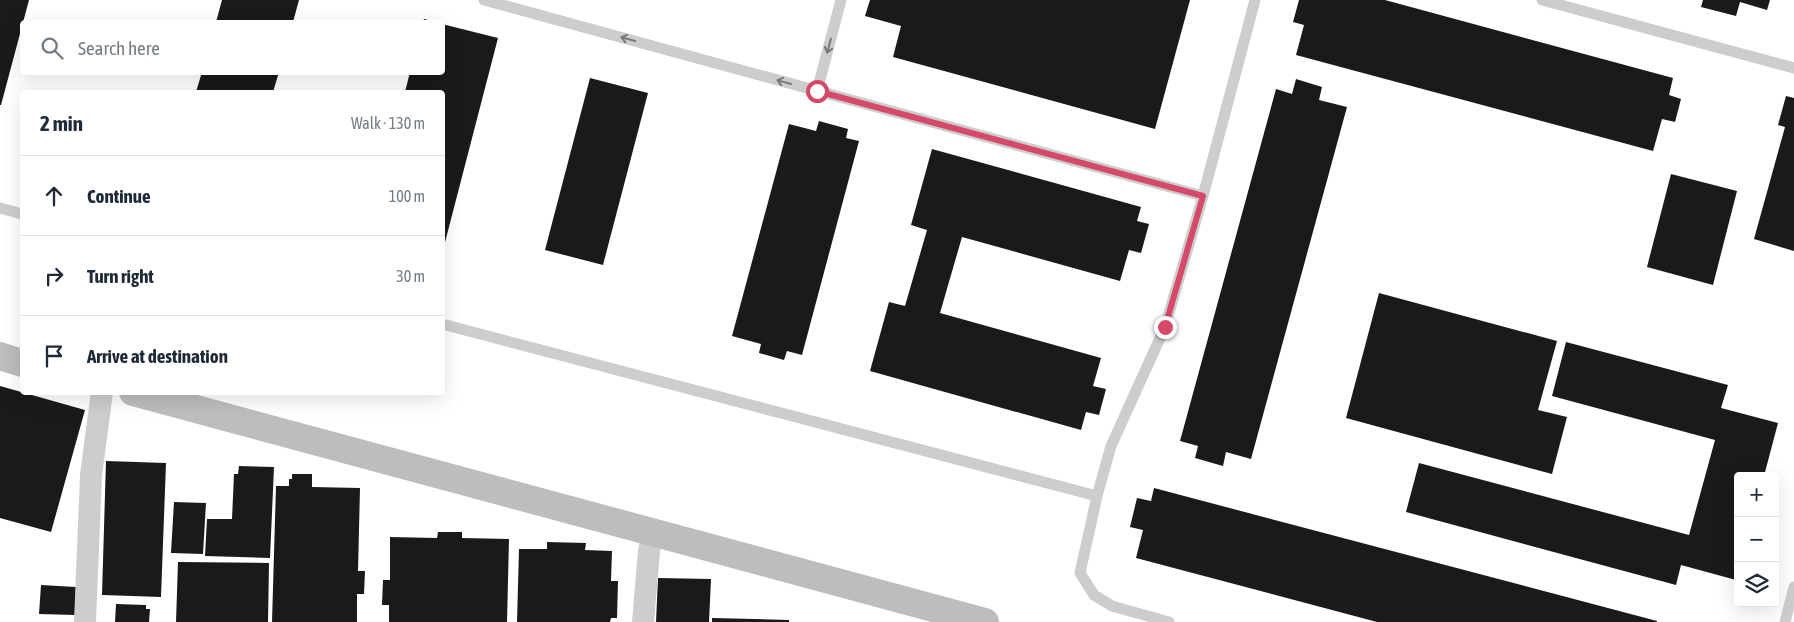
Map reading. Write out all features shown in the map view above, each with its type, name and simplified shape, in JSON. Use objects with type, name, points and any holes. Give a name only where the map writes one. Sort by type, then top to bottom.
[{"type":"street","points":[[0,356],[20,362]]},
{"type":"street","points":[[85,622],[91,475],[102,395]]},
{"type":"street","points":[[144,395],[985,622]]},
{"type":"street","points":[[642,622],[649,551],[653,532]]},
{"type":"lane","points":[[817,91],[841,0]]},
{"type":"lane","points":[[1169,622],[1112,606],[1094,595],[1080,573],[1097,496],[1111,446],[1165,327],[1203,196],[1255,0]]},
{"type":"lane","points":[[1542,0],[1794,68]]},
{"type":"lane","points":[[489,1],[1203,196]]},
{"type":"lane","points":[[0,208],[20,213]]},
{"type":"lane","points":[[445,325],[1097,496]]},
{"type":"lane","points":[[1785,622],[1794,587]]},
{"type":"building","points":[[0,0],[29,0],[24,20],[20,20],[20,34],[0,105]]},
{"type":"building","points":[[222,0],[299,0],[294,20],[217,20]]},
{"type":"building","points":[[870,0],[1190,0],[1155,129],[893,57],[901,26],[865,16]]},
{"type":"building","points":[[1299,0],[1385,0],[1673,78],[1669,95],[1681,99],[1675,122],[1662,119],[1653,151],[1296,55],[1304,25],[1293,22]]},
{"type":"building","points":[[1703,0],[1770,0],[1767,10],[1740,2],[1736,16],[1701,7]]},
{"type":"building","points":[[445,25],[498,38],[445,242],[445,90],[406,90],[409,75],[445,75]]},
{"type":"building","points":[[201,75],[278,75],[274,90],[197,90]]},
{"type":"building","points":[[590,78],[648,93],[603,265],[545,250]]},
{"type":"building","points":[[1296,79],[1322,87],[1319,100],[1347,107],[1251,459],[1226,452],[1223,466],[1195,458],[1198,446],[1180,441],[1276,89],[1292,94]]},
{"type":"building","points":[[1786,96],[1794,98],[1794,251],[1754,239],[1785,127],[1778,125]]},
{"type":"building","points":[[819,121],[848,129],[846,138],[859,141],[802,355],[787,351],[784,360],[759,353],[761,344],[732,336],[789,124],[816,131]]},
{"type":"building","points":[[932,149],[1141,207],[1137,221],[1149,224],[1141,253],[1129,250],[1120,281],[962,237],[940,313],[1101,358],[1093,386],[1106,389],[1099,415],[1086,412],[1081,430],[870,371],[889,302],[905,306],[927,230],[911,225]]},
{"type":"building","points":[[1671,174],[1737,191],[1713,285],[1647,267]]},
{"type":"building","points":[[1379,293],[1557,341],[1538,410],[1567,417],[1552,474],[1346,418]]},
{"type":"building","points":[[1566,342],[1728,385],[1721,408],[1778,423],[1765,472],[1734,472],[1734,579],[1681,565],[1676,585],[1406,512],[1419,463],[1689,535],[1715,440],[1552,396]]},
{"type":"building","points":[[0,386],[20,392],[20,395],[32,395],[85,410],[51,532],[0,518]]},
{"type":"building","points":[[106,461],[166,463],[161,597],[102,595]]},
{"type":"building","points":[[239,466],[274,467],[270,558],[205,556],[207,519],[232,519],[234,474],[238,474]]},
{"type":"building","points":[[292,474],[312,474],[312,487],[360,488],[358,571],[365,571],[364,594],[357,594],[357,622],[272,622],[276,486],[289,486],[289,479],[292,479]]},
{"type":"building","points":[[1154,488],[1657,622],[1377,622],[1136,558],[1143,530],[1130,527],[1137,498],[1151,501]]},
{"type":"building","points":[[174,502],[206,503],[203,554],[171,553]]},
{"type":"building","points":[[438,532],[462,532],[462,538],[509,539],[507,622],[389,622],[389,605],[382,605],[383,580],[390,580],[390,537],[437,538]]},
{"type":"building","points":[[547,542],[586,543],[585,550],[612,551],[611,581],[618,581],[617,618],[611,618],[610,622],[517,622],[519,549],[547,549]]},
{"type":"building","points":[[178,562],[269,563],[268,622],[176,622]]},
{"type":"building","points":[[658,578],[711,579],[709,622],[656,622]]},
{"type":"building","points":[[41,585],[76,587],[75,615],[39,614]]},
{"type":"building","points":[[116,604],[146,605],[146,609],[150,609],[149,622],[115,622]]},
{"type":"building","points":[[712,618],[789,620],[789,622],[712,622]]},
{"type":"route","points":[[817,91],[1203,196],[1165,327]]}]
